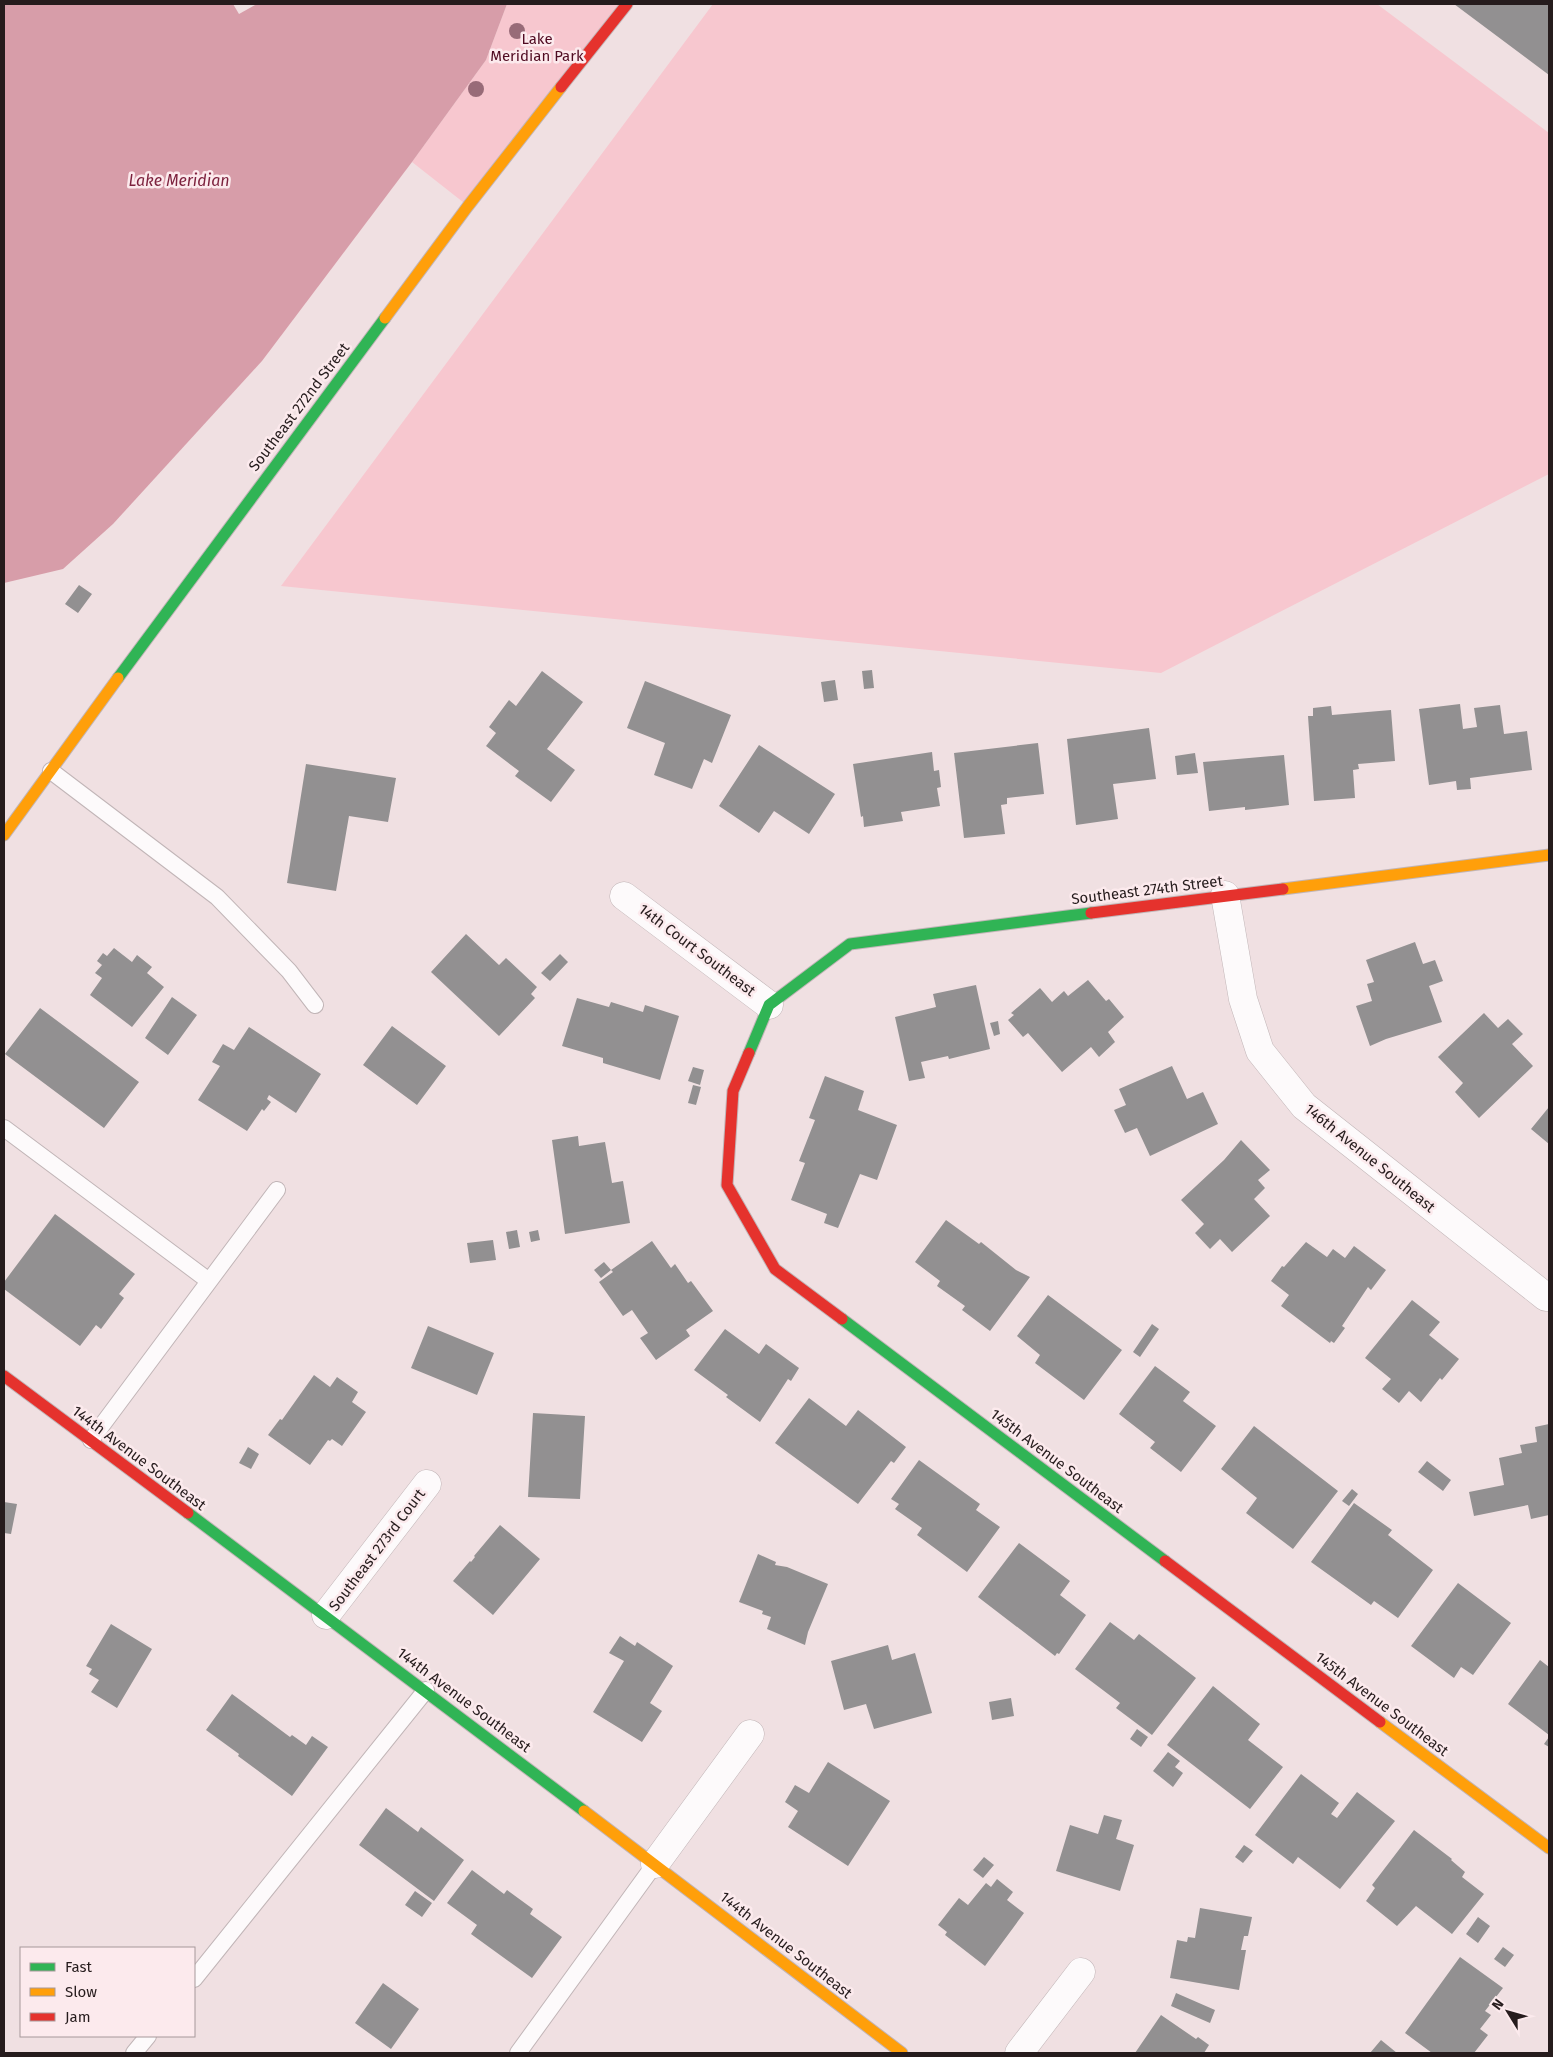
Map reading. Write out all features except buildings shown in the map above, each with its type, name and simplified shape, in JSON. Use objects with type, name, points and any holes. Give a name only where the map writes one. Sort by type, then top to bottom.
[{"type":"street","name":"Southeast 272nd Street","points":[[4,835],[196,570],[468,206],[627,4]]},
{"type":"street","name":"Southeast 274th Street","points":[[769,1005],[850,944],[1549,855]]},
{"type":"street","name":"146th Avenue Southeast","points":[[1225,895],[1243,999],[1260,1051],[1304,1106],[1546,1296]]},
{"type":"street","name":"14th Court Southeast","points":[[624,896],[769,1005]]},
{"type":"street","name":"145th Avenue Southeast","points":[[769,1005],[733,1091],[727,1185],[775,1269],[1549,1848]]},
{"type":"street","name":"144th Avenue Southeast","points":[[4,1376],[426,1690],[902,2053]]},
{"type":"street","name":"Southeast 273rd Court","points":[[326,1615],[427,1484]]},
{"type":"street","points":[[655,1864],[750,1734]]},
{"type":"street","points":[[1019,2053],[1081,1972]]},
{"type":"lane","points":[[51,771],[217,897],[289,970],[315,1005]]},
{"type":"lane","points":[[4,1128],[209,1281]]},
{"type":"lane","points":[[91,1440],[277,1190]]},
{"type":"lane","points":[[195,1978],[426,1690]]},
{"type":"lane","points":[[518,2053],[655,1864]]},
{"type":"lane","points":[[134,2053],[147,2037]]},
{"type":"green space","name":"Lake Meridian Park","points":[[507,4],[627,4],[468,206],[412,162],[486,60]]},
{"type":"green space","points":[[713,4],[1377,4],[1549,133],[1549,474],[1161,673],[281,586]]},
{"type":"water","name":"Lake Meridian","points":[[4,4],[507,4],[486,60],[412,162],[262,361],[113,524],[63,569],[4,583]]},
{"type":"pier","points":[[233,4],[257,4],[239,14]]},
{"type":"traffic: fast","points":[[118,678],[385,318]]},
{"type":"traffic: fast","points":[[749,1053],[769,1005],[850,944],[1091,913]]},
{"type":"traffic: fast","points":[[842,1319],[1165,1561]]},
{"type":"traffic: fast","points":[[188,1513],[584,1811]]},
{"type":"traffic: slow","points":[[385,318],[468,206],[561,87]]},
{"type":"traffic: slow","points":[[4,835],[118,678]]},
{"type":"traffic: slow","points":[[1283,889],[1549,855]]},
{"type":"traffic: slow","points":[[1380,1722],[1549,1848]]},
{"type":"traffic: slow","points":[[584,1811],[902,2053]]},
{"type":"traffic: jam","points":[[561,87],[627,4]]},
{"type":"traffic: jam","points":[[1091,913],[1283,889]]},
{"type":"traffic: jam","points":[[749,1053],[733,1091],[727,1185],[775,1269],[842,1319]]},
{"type":"traffic: jam","points":[[4,1376],[188,1513]]},
{"type":"traffic: jam","points":[[1165,1561],[1380,1722]]}]
